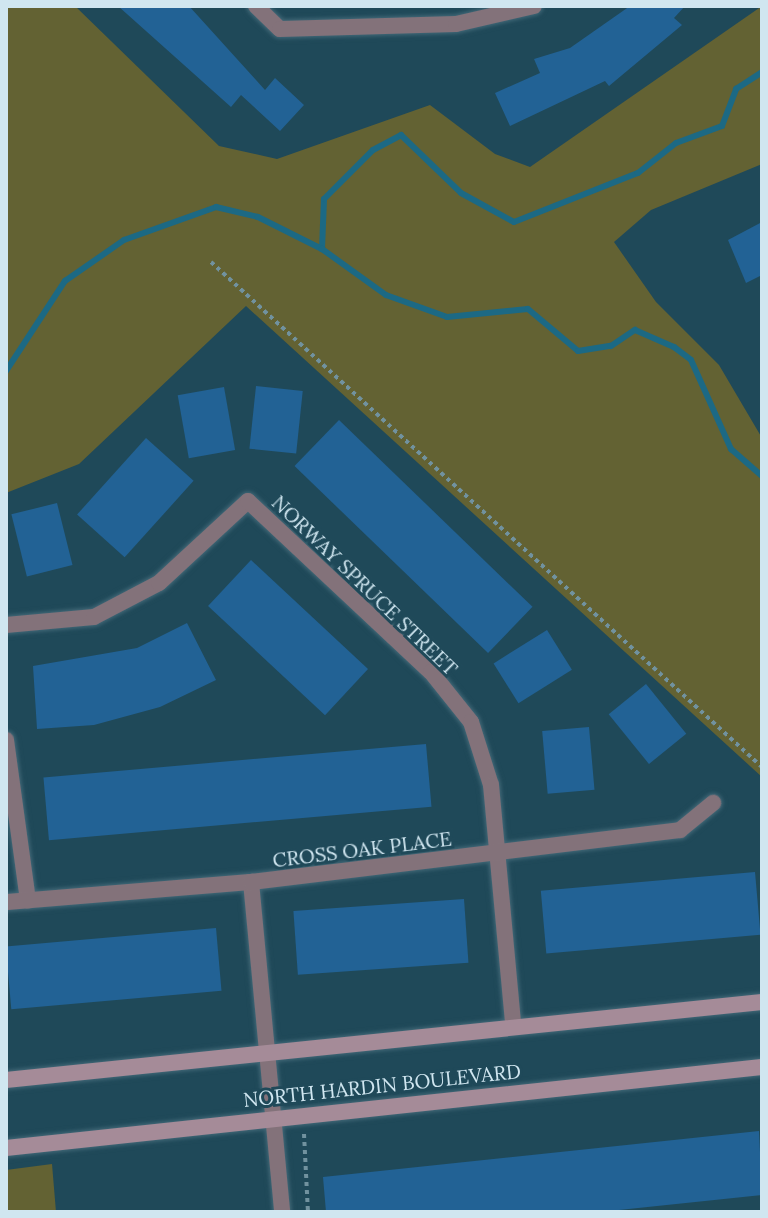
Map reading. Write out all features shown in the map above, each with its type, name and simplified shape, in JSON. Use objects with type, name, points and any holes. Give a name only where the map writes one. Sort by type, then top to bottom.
[{"type":"street","points":[[256,6],[280,29],[456,24],[534,6]]},
{"type":"street","name":"NORWAY SPRUCE STREET","points":[[6,625],[94,617],[159,583],[248,501],[431,672],[471,722],[500,852],[513,1024]]},
{"type":"street","points":[[6,740],[28,900]]},
{"type":"street","name":"CROSS OAK PLACE","points":[[6,902],[251,882],[680,830],[713,803]]},
{"type":"street","points":[[251,882],[271,1052],[282,1212]]},
{"type":"street","points":[[6,1080],[513,1024],[762,1002]]},
{"type":"street","name":"NORTH HARDIN BOULEVARD","points":[[6,1148],[275,1115],[762,1067]]},
{"type":"path","points":[[211,262],[762,767]]},
{"type":"path","points":[[308,1212],[300,1142],[320,1127]]},
{"type":"shaded area","points":[[6,6],[75,6],[219,146],[277,159],[430,105],[495,154],[530,167],[762,6],[762,164],[651,210],[614,242],[656,302],[719,365],[762,438],[762,777],[246,306],[79,464],[6,493]]},
{"type":"shaded area","points":[[52,1164],[56,1212],[6,1212],[6,1170]]},
{"type":"building","points":[[118,6],[189,6],[265,90],[275,78],[304,105],[280,131],[241,95],[231,107]]},
{"type":"building","points":[[630,6],[685,6],[674,18],[682,25],[609,86],[605,81],[510,126],[495,93],[540,73],[534,59],[570,48]]},
{"type":"building","points":[[762,222],[762,275],[746,283],[728,240]]},
{"type":"building","points":[[256,386],[303,391],[296,454],[249,449]]},
{"type":"building","points":[[224,387],[235,450],[189,458],[178,395]]},
{"type":"building","points":[[339,420],[533,607],[488,653],[295,466]]},
{"type":"building","points":[[146,438],[194,481],[125,557],[77,515]]},
{"type":"building","points":[[57,503],[72,565],[27,576],[11,514]]},
{"type":"building","points":[[251,560],[368,669],[325,715],[208,606]]},
{"type":"building","points":[[187,623],[216,680],[160,707],[94,725],[37,729],[33,666],[137,648]]},
{"type":"building","points":[[547,630],[572,670],[518,703],[494,663]]},
{"type":"building","points":[[646,684],[686,734],[649,764],[609,714]]},
{"type":"building","points":[[589,727],[594,790],[548,794],[542,731]]},
{"type":"building","points":[[426,744],[431,807],[49,840],[43,777]]},
{"type":"building","points":[[755,872],[760,935],[546,953],[541,891]]},
{"type":"building","points":[[464,899],[468,963],[298,975],[293,911]]},
{"type":"building","points":[[216,928],[221,991],[11,1009],[6,946]]},
{"type":"building","points":[[759,1131],[762,1195],[600,1212],[326,1212],[323,1177]]},
{"type":"waterway","points":[[322,249],[324,199],[373,150],[401,135],[461,193],[514,222],[638,173],[676,143],[722,126],[736,89],[762,72]]},
{"type":"waterway","points":[[6,371],[65,281],[124,240],[216,207],[258,217],[322,249],[386,295],[447,317],[528,309],[578,351],[611,346],[635,330],[674,347],[691,360],[731,449],[762,476]]}]
